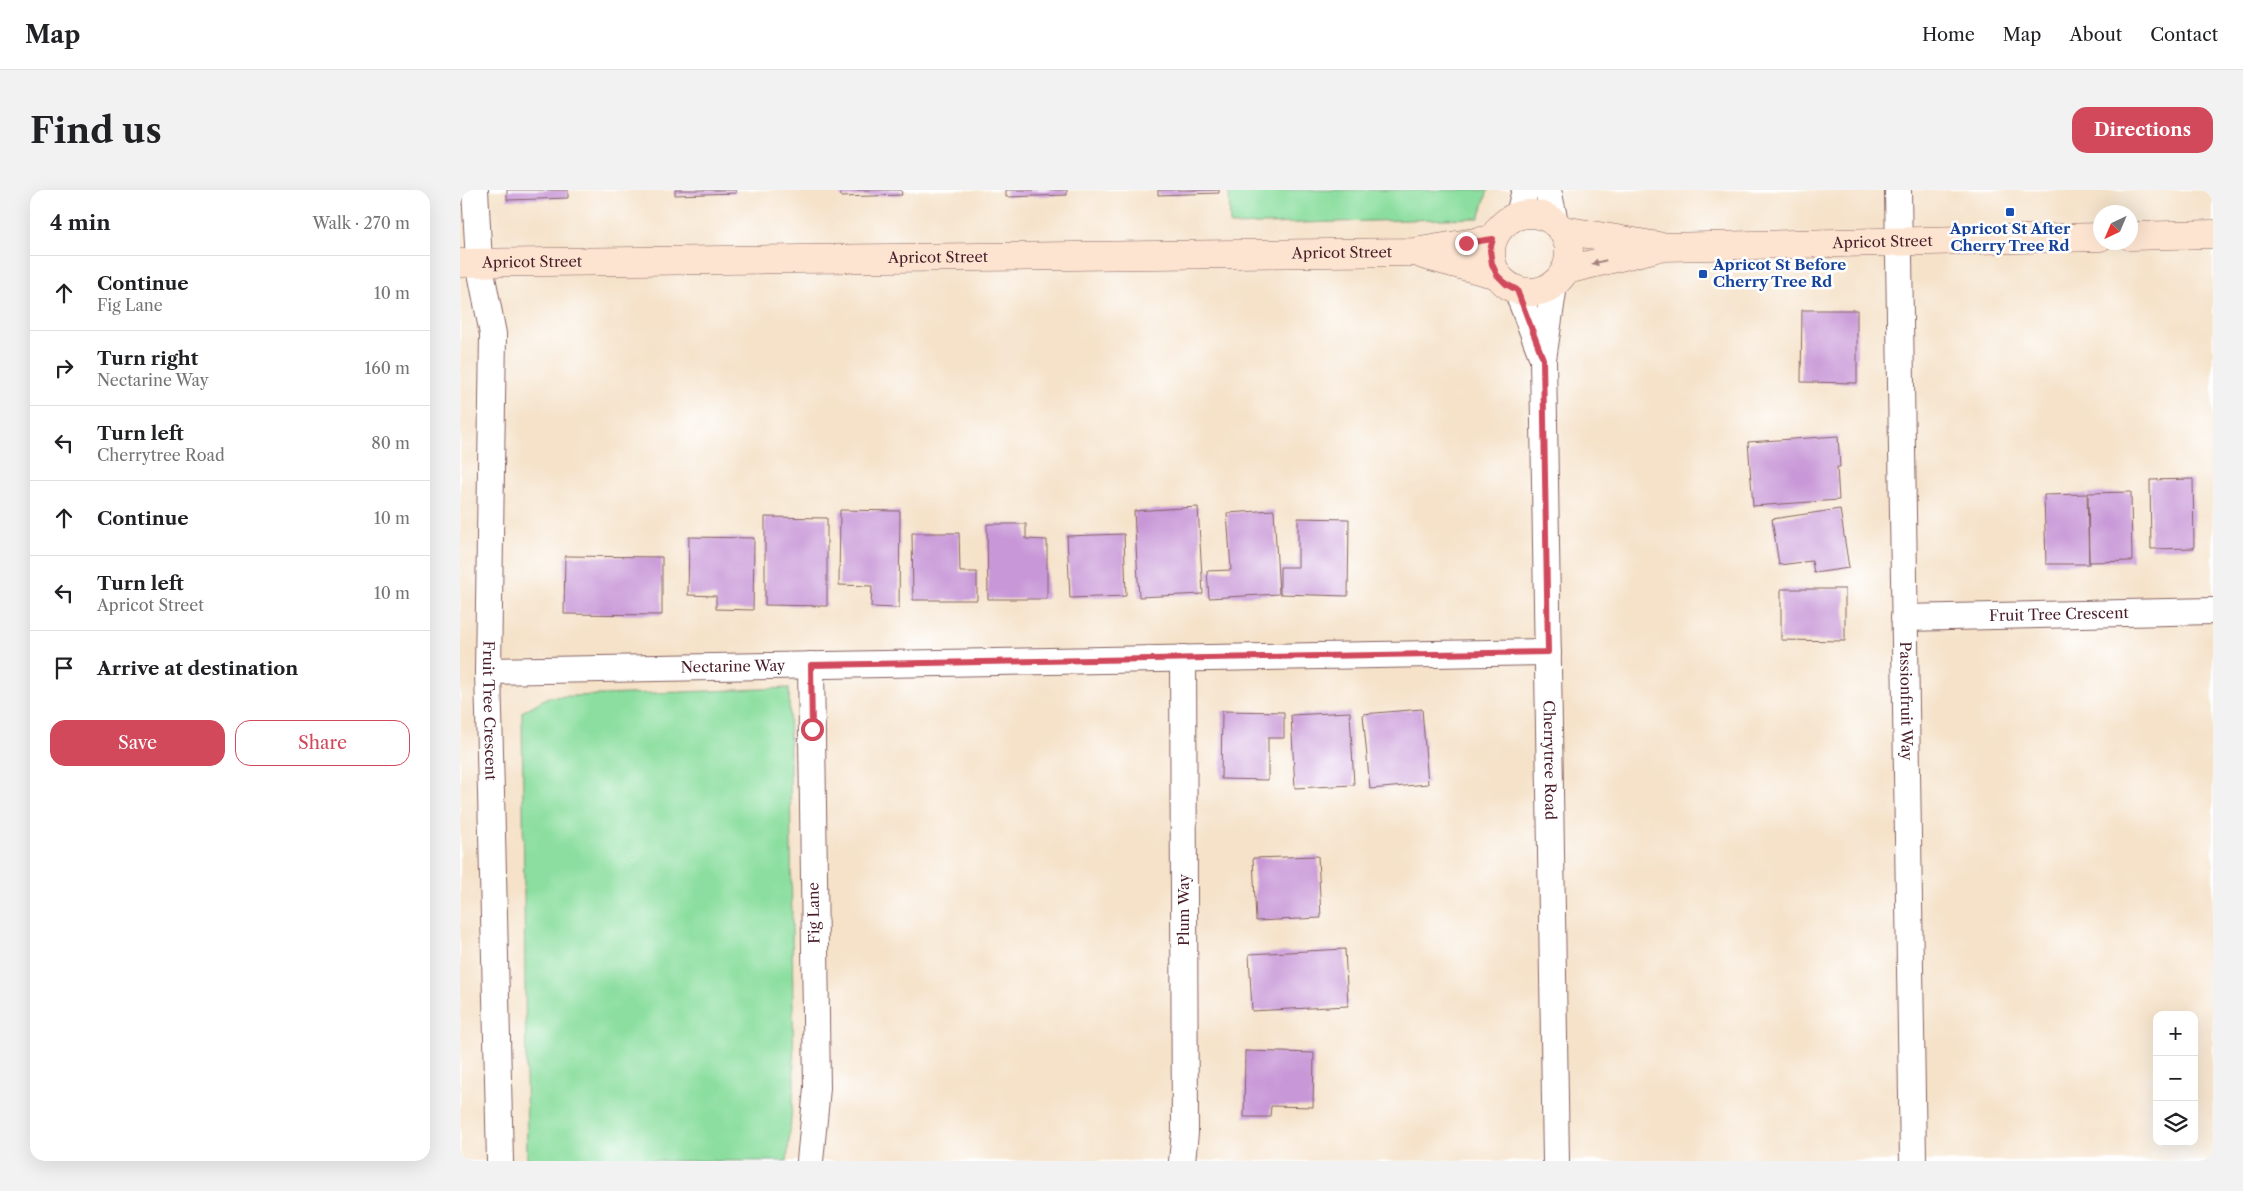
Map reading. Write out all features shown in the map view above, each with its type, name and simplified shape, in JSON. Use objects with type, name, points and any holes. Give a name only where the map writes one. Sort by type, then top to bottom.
[{"type":"street","name":"Fruit Tree Crescent","points":[[475,190],[469,262],[494,334],[488,671],[500,1161]]},
{"type":"street","points":[[1548,190],[1559,226],[1568,240],[1570,255],[1560,278],[1542,291],[1507,283],[1492,264],[1490,250],[1493,239],[1500,227],[1510,219],[1522,202],[1539,215],[1559,226]]},
{"type":"street","name":"Passionfruit Way","points":[[1898,190],[1913,1161]]},
{"type":"street","name":"Apricot Street","points":[[1559,226],[1664,247],[2093,237]]},
{"type":"street","points":[[2138,236],[2213,234]]},
{"type":"street","name":"Apricot Street","points":[[469,262],[1414,252],[1493,239]]},
{"type":"street","name":"Apricot Street","points":[[1560,278],[1664,247]]},
{"type":"street","name":"Apricot Street","points":[[1414,252],[1507,283]]},
{"type":"street","name":"Cherrytree Road","points":[[1556,1161],[1543,359],[1560,278]]},
{"type":"street","name":"Cherrytree Road","points":[[1507,283],[1543,359]]},
{"type":"street","name":"Fruit Tree Crescent","points":[[1904,618],[2213,611]]},
{"type":"street","name":"Nectarine Way","points":[[488,671],[1548,652]]},
{"type":"street","name":"Plum Way","points":[[1182,1161],[1185,1133],[1183,658]]},
{"type":"street","name":"Fig Lane","points":[[810,1161],[817,1088],[811,665]]},
{"type":"green space","points":[[1229,190],[1488,190],[1479,218],[1230,225]]},
{"type":"green space","points":[[789,688],[794,1086],[787,1161],[527,1161],[522,712],[548,697]]},
{"type":"building","points":[[507,190],[568,190],[568,198],[507,200]]},
{"type":"building","points":[[675,190],[736,190],[736,193],[675,195]]},
{"type":"building","points":[[840,190],[901,190],[902,195],[841,197]]},
{"type":"building","points":[[1006,190],[1067,190],[1067,195],[1006,197]]},
{"type":"building","points":[[1158,190],[1219,190],[1219,193],[1158,195]]},
{"type":"building","points":[[1802,310],[1857,310],[1857,383],[1801,382]]},
{"type":"building","points":[[1838,436],[1840,467],[1837,467],[1839,500],[1753,506],[1748,442]]},
{"type":"building","points":[[2193,479],[2194,548],[2151,549],[2150,480]]},
{"type":"building","points":[[2131,492],[2132,561],[2089,562],[2088,493]]},
{"type":"building","points":[[2087,494],[2089,564],[2046,564],[2044,495]]},
{"type":"building","points":[[1198,507],[1203,594],[1139,597],[1134,511]]},
{"type":"building","points":[[1840,509],[1849,568],[1814,573],[1812,561],[1779,565],[1772,519]]},
{"type":"building","points":[[840,510],[900,511],[899,608],[871,607],[872,586],[839,585]]},
{"type":"building","points":[[1274,510],[1279,594],[1209,598],[1207,571],[1231,570],[1227,513]]},
{"type":"building","points":[[765,517],[827,518],[827,606],[765,605]]},
{"type":"building","points":[[1298,518],[1349,519],[1348,596],[1280,594],[1280,567],[1298,567]]},
{"type":"building","points":[[987,524],[1026,524],[1026,539],[1047,540],[1047,599],[988,599]]},
{"type":"building","points":[[912,533],[959,533],[960,572],[977,572],[977,600],[913,600]]},
{"type":"building","points":[[1124,534],[1126,596],[1070,598],[1067,536]]},
{"type":"building","points":[[689,537],[754,538],[753,610],[716,609],[716,596],[688,595]]},
{"type":"building","points":[[565,556],[662,557],[662,615],[564,614]]},
{"type":"building","points":[[1781,589],[1845,589],[1845,641],[1781,640]]},
{"type":"building","points":[[1422,709],[1428,784],[1370,789],[1363,714]]},
{"type":"building","points":[[1222,711],[1284,712],[1284,738],[1268,738],[1268,780],[1221,779]]},
{"type":"building","points":[[1350,712],[1354,785],[1295,788],[1291,715]]},
{"type":"building","points":[[1318,856],[1321,918],[1256,921],[1253,858]]},
{"type":"building","points":[[1345,949],[1348,1006],[1252,1011],[1249,954]]},
{"type":"building","points":[[1245,1051],[1314,1053],[1313,1107],[1271,1106],[1270,1117],[1244,1117]]},
{"type":"place","name":"Apricot St After Cherry Tree Rd","points":[[2010,212]]},
{"type":"place","name":"Apricot St Before Cherry Tree Rd","points":[[1703,274]]},
{"type":"route","points":[[812,729],[811,665],[1548,652],[1543,359],[1517,290],[1506,284],[1497,275],[1492,264],[1490,250],[1493,239],[1466,243]]}]
